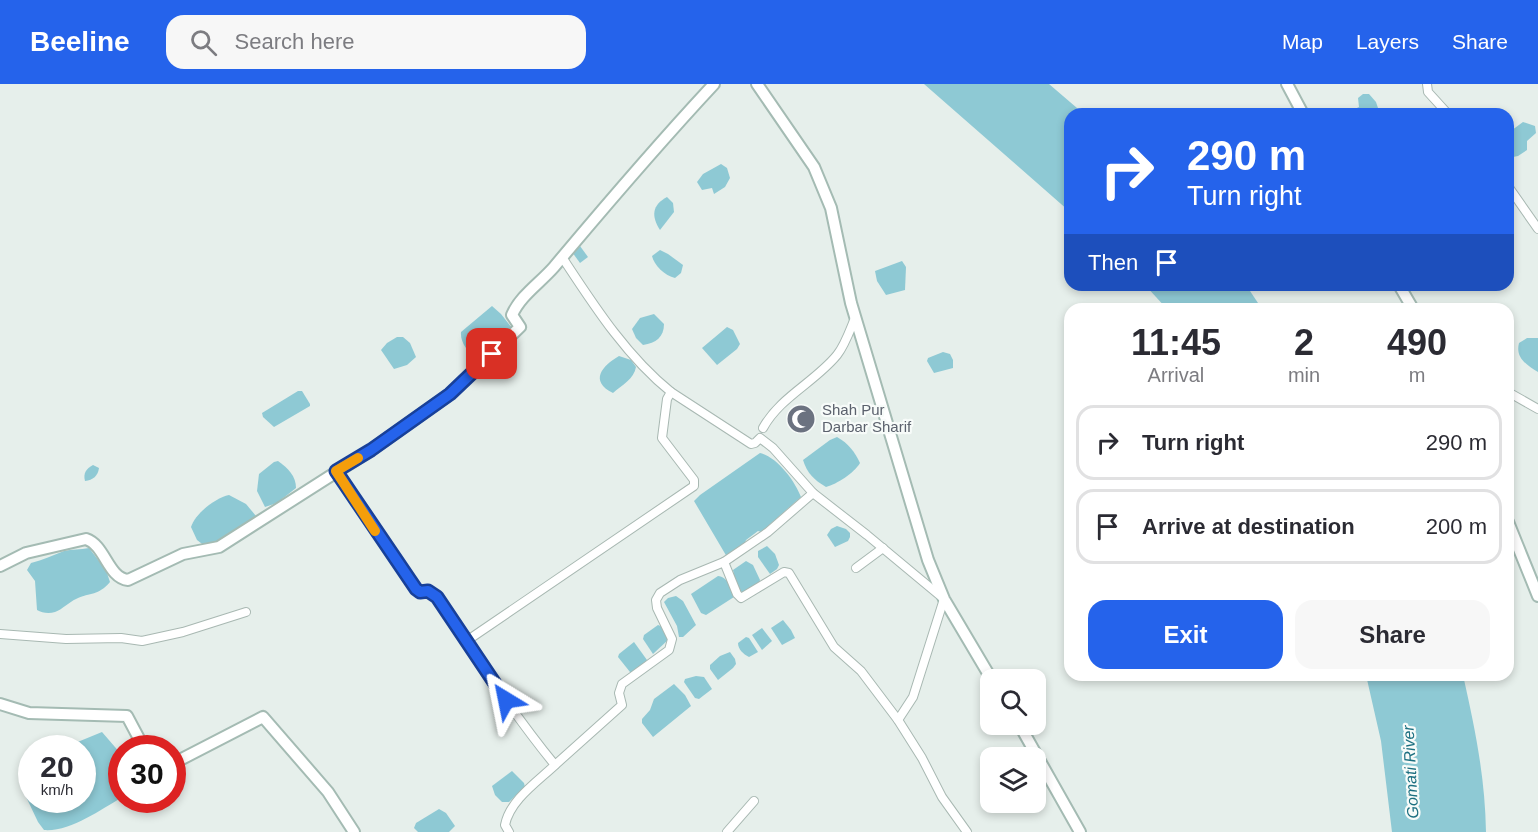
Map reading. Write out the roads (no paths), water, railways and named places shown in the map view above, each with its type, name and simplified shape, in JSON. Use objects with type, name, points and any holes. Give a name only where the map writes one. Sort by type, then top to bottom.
[{"type":"street","points":[[0,566],[26,553],[86,539],[94,542],[118,576],[129,580],[183,554],[219,547],[402,429],[458,387],[520,327],[512,315],[516,306],[714,84]]},
{"type":"street","points":[[757,84],[814,167],[831,208],[855,318],[928,560],[944,599],[985,669]]},
{"type":"street","points":[[1287,84],[1300,108]]},
{"type":"street","points":[[1427,84],[1428,92],[1443,108]]},
{"type":"street","points":[[1514,195],[1538,229]]},
{"type":"street","points":[[562,257],[600,314],[638,360],[671,392],[750,444],[760,438],[813,493],[944,599]]},
{"type":"street","points":[[763,428],[766,421],[792,395],[837,355],[855,318]]},
{"type":"street","points":[[465,642],[694,486],[694,480],[662,438],[667,399],[671,392]]},
{"type":"street","points":[[1514,395],[1538,409]]},
{"type":"street","points":[[336,471],[416,589],[420,592],[428,591],[437,597],[465,642],[555,765]]},
{"type":"street","points":[[509,832],[505,825],[510,809],[621,705],[619,693],[622,684],[669,650],[672,639],[657,608],[656,600],[660,593],[680,580],[724,562],[768,532],[813,493]]},
{"type":"street","points":[[1514,537],[1538,596]]},
{"type":"street","points":[[856,568],[883,548]]},
{"type":"street","points":[[724,562],[737,594],[741,598],[784,572],[789,573],[834,647],[861,670],[898,720],[922,758],[942,797],[967,832]]},
{"type":"street","points":[[898,720],[914,697],[944,599]]},
{"type":"street","points":[[0,634],[66,639],[121,638],[142,642],[212,624],[246,612]]},
{"type":"street","points":[[0,704],[29,713],[127,716],[137,735]]},
{"type":"street","points":[[186,757],[263,717],[328,792],[354,832]]},
{"type":"street","points":[[1025,735],[1080,832]]},
{"type":"street","points":[[727,832],[754,801]]},
{"type":"water","points":[[924,84],[1049,84],[1077,108],[1064,108],[1064,207]]},
{"type":"water","points":[[1363,94],[1369,94],[1378,108],[1357,108],[1359,107],[1358,98]]},
{"type":"water","points":[[1523,122],[1535,126],[1536,133],[1527,141],[1527,150],[1514,157],[1514,129]]},
{"type":"water","points":[[721,164],[727,168],[730,178],[725,187],[714,194],[712,188],[702,190],[697,182],[703,174]]},
{"type":"water","points":[[667,197],[673,203],[674,212],[660,230],[654,211],[658,204]]},
{"type":"water","points":[[578,246],[588,257],[580,263],[572,252]]},
{"type":"water","points":[[660,250],[683,265],[681,273],[675,278],[664,273],[653,259],[652,256]]},
{"type":"water","points":[[902,261],[906,267],[905,290],[886,295],[877,281],[875,271]]},
{"type":"water","points":[[1150,291],[1250,291],[1258,303],[1162,303]]},
{"type":"water","points":[[492,306],[512,328],[475,359],[463,343],[461,332]]},
{"type":"water","points":[[654,314],[664,324],[663,332],[652,343],[643,345],[636,338],[632,329],[640,318]]},
{"type":"water","points":[[727,327],[733,330],[740,344],[717,365],[702,348]]},
{"type":"water","points":[[397,337],[403,337],[410,343],[416,357],[407,365],[394,369],[381,350]]},
{"type":"water","points":[[1527,338],[1538,338],[1538,372],[1520,357],[1519,343]]},
{"type":"water","points":[[943,352],[950,354],[953,368],[934,373],[927,361],[928,358]]},
{"type":"water","points":[[619,356],[631,360],[636,367],[630,378],[613,393],[601,384],[600,379],[603,369]]},
{"type":"water","points":[[298,391],[302,391],[310,406],[274,427],[263,417],[262,413]]},
{"type":"water","points":[[837,437],[851,448],[860,463],[845,478],[826,487],[812,476],[803,460]]},
{"type":"water","points":[[760,453],[773,459],[785,470],[801,497],[761,532],[758,531],[727,557],[694,501]]},
{"type":"water","points":[[278,461],[291,473],[296,488],[277,503],[265,507],[257,491],[259,474]]},
{"type":"water","points":[[93,465],[99,468],[98,473],[93,479],[85,481],[86,472]]},
{"type":"water","points":[[229,495],[246,504],[256,516],[255,522],[206,547],[197,540],[191,527],[193,522],[206,507]]},
{"type":"water","points":[[837,526],[846,529],[850,537],[848,541],[835,547],[827,535]]},
{"type":"water","points":[[767,546],[775,554],[779,565],[770,574],[758,557],[758,551]]},
{"type":"water","points":[[89,548],[106,570],[110,582],[98,592],[76,599],[55,612],[46,613],[37,610],[35,581],[27,570],[31,563],[64,551]]},
{"type":"water","points":[[746,561],[753,565],[760,580],[759,583],[742,593],[735,581],[733,570]]},
{"type":"water","points":[[718,576],[729,584],[734,597],[706,615],[701,613],[691,594]]},
{"type":"water","points":[[676,596],[683,601],[696,625],[683,637],[679,637],[677,626],[664,602]]},
{"type":"water","points":[[783,620],[795,638],[782,645],[771,628]]},
{"type":"water","points":[[658,625],[663,627],[669,639],[653,654],[643,639],[644,635]]},
{"type":"water","points":[[762,628],[772,641],[762,650],[752,635]]},
{"type":"water","points":[[746,637],[758,652],[749,657],[741,651],[738,645]]},
{"type":"water","points":[[634,642],[647,660],[634,672],[630,672],[618,657]]},
{"type":"water","points":[[730,652],[736,664],[718,680],[710,669],[710,665],[720,656]]},
{"type":"water","points":[[696,676],[704,677],[712,689],[699,699],[695,698],[684,682],[685,679]]},
{"type":"water","name":"Gomati River","points":[[1367,681],[1464,681],[1481,772],[1486,832],[1392,832],[1381,741]]},
{"type":"water","points":[[674,684],[685,695],[691,706],[653,737],[642,723],[642,719],[650,710],[654,699]]},
{"type":"water","points":[[102,732],[108,739],[108,806],[96,813],[96,735]]},
{"type":"water","points":[[512,771],[525,787],[509,802],[502,802],[495,795],[492,786]]},
{"type":"water","points":[[439,809],[446,813],[455,826],[449,832],[418,832],[414,828],[416,823]]},
{"type":"water","points":[[34,813],[96,813],[74,824],[54,830],[44,830]]},
{"type":"place","name":"Shah Pur Darbar Sharif","points":[[801,419]]}]
